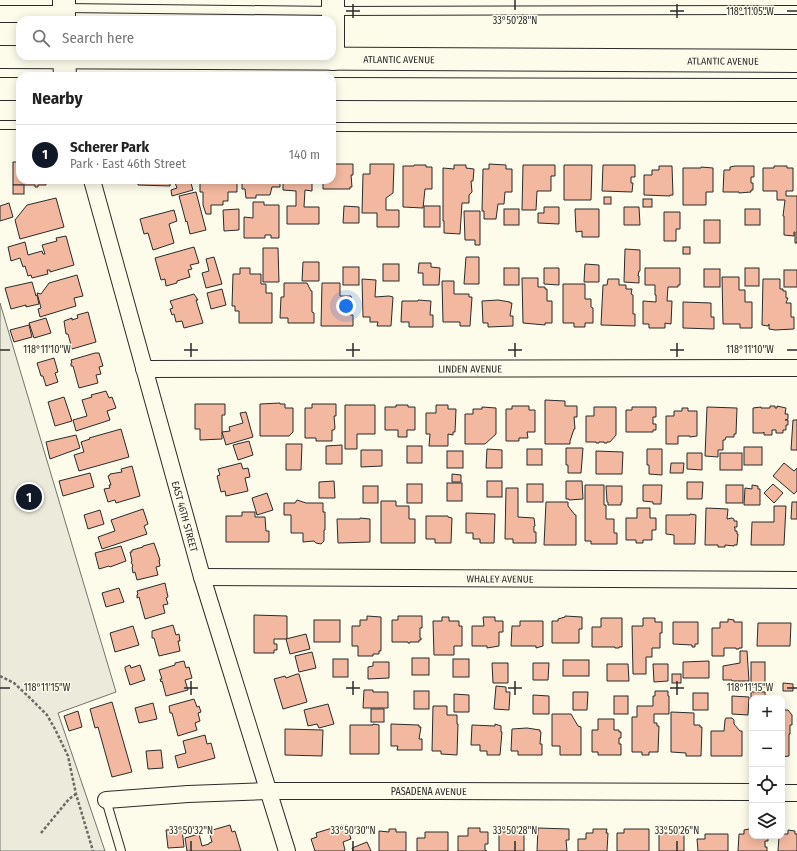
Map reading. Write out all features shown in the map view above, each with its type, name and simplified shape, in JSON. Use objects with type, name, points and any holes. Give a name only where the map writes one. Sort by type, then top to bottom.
[{"type":"main road","points":[[333,5],[333,16]]},
{"type":"main road","name":"ATLANTIC AVENUE","points":[[0,57],[16,58]]},
{"type":"main road","name":"ATLANTIC AVENUE","points":[[336,59],[797,61]]},
{"type":"main road","name":"ATLANTIC AVENUE","points":[[32,60],[64,63],[266,60]]},
{"type":"main road","points":[[0,89],[16,89]]},
{"type":"main road","points":[[336,89],[797,90]]},
{"type":"street","points":[[0,14],[64,11]]},
{"type":"street","name":"EAST 46TH STREET","points":[[93,184],[202,577],[286,851]]},
{"type":"street","name":"LINDEN AVENUE","points":[[144,369],[797,368]]},
{"type":"street","name":"WHALEY AVENUE","points":[[202,577],[797,580]]},
{"type":"street","name":"PASADENA AVENUE","points":[[106,800],[188,794],[268,791],[434,790],[749,792]]},
{"type":"street","points":[[785,792],[797,793]]},
{"type":"lane","points":[[64,11],[333,5],[797,10]]},
{"type":"lane","points":[[0,125],[16,125]]},
{"type":"lane","points":[[336,127],[797,128]]},
{"type":"lane","points":[[106,800],[121,851]]},
{"type":"path","points":[[0,676],[14,683],[47,715],[68,756],[76,794],[93,851]]},
{"type":"path","points":[[40,833],[69,799],[76,794]]},
{"type":"shaded area","points":[[0,303],[116,692],[58,713],[105,851],[0,851]]},
{"type":"building","points":[[13,162],[16,162],[16,184],[46,185],[38,185],[38,187],[35,187],[35,185],[13,185]]},
{"type":"building","points":[[336,164],[353,164],[353,175],[351,175],[352,187],[350,187],[350,189],[323,189],[323,184],[336,184]]},
{"type":"building","points":[[370,164],[394,164],[393,193],[386,198],[386,210],[399,210],[399,227],[377,227],[377,213],[362,213],[363,174],[370,174]]},
{"type":"building","points":[[489,164],[506,165],[506,169],[512,169],[512,192],[505,192],[504,204],[498,204],[496,219],[484,219],[484,211],[482,211],[483,169],[489,169]]},
{"type":"building","points":[[426,165],[426,167],[432,167],[432,189],[425,189],[423,208],[403,207],[403,166]]},
{"type":"building","points":[[454,165],[466,165],[466,168],[474,169],[473,181],[471,181],[472,192],[469,195],[469,203],[462,203],[460,234],[444,233],[443,168],[454,169]]},
{"type":"building","points":[[523,165],[555,165],[555,176],[551,176],[551,191],[537,191],[536,210],[522,210]]},
{"type":"building","points":[[564,165],[592,165],[591,200],[564,200]]},
{"type":"building","points":[[603,165],[635,165],[635,177],[631,177],[631,183],[633,183],[632,192],[602,191]]},
{"type":"building","points":[[659,166],[672,166],[673,195],[644,195],[644,175],[652,175],[652,170],[659,170]]},
{"type":"building","points":[[754,166],[754,177],[751,177],[753,190],[751,190],[751,192],[723,192],[724,170],[730,170],[730,167]]},
{"type":"building","points":[[774,166],[787,166],[787,168],[793,168],[793,191],[786,191],[786,196],[797,196],[797,243],[795,243],[795,232],[794,236],[784,235],[783,216],[785,200],[777,200],[777,191],[763,191],[763,168],[774,168]]},
{"type":"building","points":[[683,168],[713,168],[713,192],[706,192],[706,205],[683,205]]},
{"type":"building","points":[[170,184],[170,186],[138,185]]},
{"type":"building","points":[[176,184],[191,184],[193,190],[172,196],[171,190],[177,188]]},
{"type":"building","points":[[200,184],[237,184],[237,192],[228,192],[228,201],[223,201],[223,205],[211,205],[211,214],[206,214],[203,205],[203,192],[200,192]]},
{"type":"building","points":[[242,184],[280,184],[280,187],[272,187],[270,195],[256,195],[256,198],[246,198],[245,189],[242,189]]},
{"type":"building","points":[[283,184],[312,184],[312,191],[305,190],[304,207],[319,207],[319,224],[287,224],[287,206],[296,206],[296,191],[283,190]]},
{"type":"building","points":[[13,185],[24,185],[24,194],[13,194]]},
{"type":"building","points":[[196,192],[206,230],[190,234],[179,196]]},
{"type":"building","points":[[604,197],[611,197],[611,204],[604,204]]},
{"type":"building","points":[[56,198],[64,227],[20,239],[15,220],[27,205]]},
{"type":"building","points":[[643,199],[652,199],[652,207],[643,207]]},
{"type":"building","points":[[253,202],[264,202],[264,205],[279,205],[279,238],[271,238],[271,235],[265,235],[265,238],[244,238],[244,217],[253,218]]},
{"type":"building","points":[[9,203],[13,217],[0,221],[0,206]]},
{"type":"building","points":[[344,206],[359,207],[359,223],[343,223]]},
{"type":"building","points":[[424,206],[440,206],[440,227],[424,227]]},
{"type":"building","points":[[544,207],[559,207],[559,224],[538,223],[538,213],[544,213]]},
{"type":"building","points":[[624,207],[639,207],[640,225],[624,225]]},
{"type":"building","points":[[239,209],[239,230],[224,231],[223,210]]},
{"type":"building","points":[[504,209],[519,209],[519,225],[504,225]]},
{"type":"building","points":[[575,209],[599,209],[599,237],[582,237],[582,231],[576,232]]},
{"type":"building","points":[[745,209],[760,209],[760,225],[745,225]]},
{"type":"building","points":[[174,210],[177,221],[169,224],[174,243],[153,250],[148,233],[144,234],[140,219]]},
{"type":"building","points":[[464,211],[480,211],[480,245],[475,245],[475,240],[465,240]]},
{"type":"building","points":[[664,212],[680,212],[680,229],[676,229],[676,241],[664,241]]},
{"type":"building","points":[[704,220],[720,220],[720,243],[704,243]]},
{"type":"building","points":[[66,236],[74,265],[50,272],[50,270],[47,270],[48,274],[32,278],[31,275],[28,276],[25,266],[23,267],[20,258],[11,261],[8,247],[25,242],[28,255],[42,251],[43,254],[45,254],[42,245],[57,241],[56,238]]},
{"type":"building","points":[[194,247],[199,263],[190,265],[192,269],[188,270],[190,277],[166,286],[165,279],[161,280],[155,258]]},
{"type":"building","points":[[683,247],[690,247],[690,254],[683,254]]},
{"type":"building","points":[[263,248],[278,248],[279,282],[263,282]]},
{"type":"building","points":[[625,249],[640,250],[640,271],[638,276],[639,283],[624,282]]},
{"type":"building","points":[[214,257],[222,284],[206,288],[202,273],[209,271],[206,259]]},
{"type":"building","points":[[466,257],[479,257],[479,284],[464,284]]},
{"type":"building","points":[[303,262],[319,262],[319,281],[302,281]]},
{"type":"building","points":[[419,263],[431,263],[431,267],[440,268],[439,285],[423,285],[423,273],[418,273]]},
{"type":"building","points":[[383,264],[399,264],[399,281],[383,281]]},
{"type":"building","points":[[585,264],[599,265],[599,282],[584,282]]},
{"type":"building","points":[[343,267],[359,267],[359,285],[343,285]]},
{"type":"building","points":[[240,268],[250,268],[250,274],[261,274],[261,284],[266,284],[266,293],[272,293],[272,323],[239,323],[239,311],[235,311],[235,306],[232,306],[233,274],[240,274]]},
{"type":"building","points":[[504,268],[519,268],[519,285],[504,285]]},
{"type":"building","points":[[544,268],[559,268],[559,285],[544,284]]},
{"type":"building","points":[[645,268],[680,268],[680,285],[678,285],[678,287],[668,287],[667,301],[672,301],[671,324],[665,323],[665,328],[649,328],[649,324],[643,324],[643,301],[656,302],[655,285],[645,285]]},
{"type":"building","points":[[745,268],[759,268],[759,286],[745,286]]},
{"type":"building","points":[[704,269],[720,269],[720,287],[704,287]]},
{"type":"building","points":[[784,270],[797,270],[797,287],[784,287]]},
{"type":"building","points":[[77,275],[83,296],[74,298],[76,306],[40,317],[38,309],[41,308],[37,293],[41,294],[49,283]]},
{"type":"building","points":[[722,277],[739,277],[739,290],[745,290],[745,302],[752,302],[752,328],[740,328],[740,324],[723,324]]},
{"type":"building","points":[[522,278],[538,278],[538,287],[545,287],[545,289],[547,289],[547,301],[552,301],[552,323],[545,323],[545,325],[523,323]]},
{"type":"building","points":[[362,279],[376,280],[375,297],[393,297],[391,326],[377,326],[378,322],[370,322],[370,317],[363,317]]},
{"type":"building","points":[[608,279],[619,279],[619,285],[626,285],[626,289],[632,289],[631,294],[633,295],[633,314],[635,314],[635,326],[601,325],[603,285],[607,285]]},
{"type":"building","points":[[763,279],[780,279],[780,289],[786,291],[786,298],[788,298],[786,303],[791,303],[791,317],[794,317],[794,329],[775,330],[769,329],[769,324],[768,326],[762,325]]},
{"type":"building","points":[[442,281],[454,281],[454,294],[469,294],[469,297],[472,297],[470,326],[460,326],[460,322],[443,322]]},
{"type":"building","points":[[32,282],[39,304],[26,307],[26,305],[11,309],[5,288]]},
{"type":"building","points":[[284,283],[307,283],[312,291],[312,312],[314,313],[314,323],[288,323],[288,318],[280,318],[281,297],[284,297]]},
{"type":"building","points":[[322,283],[340,283],[340,296],[351,296],[352,309],[350,309],[350,315],[353,315],[353,326],[321,326]]},
{"type":"building","points":[[563,284],[585,284],[585,299],[591,299],[591,307],[593,308],[593,323],[585,323],[585,327],[574,327],[574,323],[563,323]]},
{"type":"building","points":[[222,289],[226,305],[211,309],[207,293]]},
{"type":"building","points":[[194,294],[198,300],[196,300],[203,323],[184,328],[182,321],[176,322],[174,314],[172,315],[170,309],[173,308],[170,301]]},
{"type":"building","points":[[498,300],[512,303],[510,316],[513,316],[513,326],[488,327],[488,323],[483,323],[482,301]]},
{"type":"building","points":[[402,301],[431,301],[430,315],[433,315],[433,327],[409,327],[409,322],[401,322]]},
{"type":"building","points":[[683,302],[711,303],[711,317],[714,317],[714,329],[683,328]]},
{"type":"building","points":[[88,312],[96,342],[72,349],[68,334],[66,334],[64,321],[72,318],[72,320],[78,318],[77,315]]},
{"type":"building","points":[[46,318],[51,333],[34,338],[29,323]]},
{"type":"building","points":[[29,325],[32,337],[14,342],[10,330]]},
{"type":"building","points":[[99,353],[103,366],[99,367],[101,374],[96,375],[98,383],[79,388],[73,366],[71,366],[71,360]]},
{"type":"building","points":[[54,358],[58,372],[55,373],[58,382],[46,386],[37,363]]},
{"type":"building","points":[[106,391],[109,398],[112,397],[116,408],[107,411],[110,420],[76,431],[73,420],[87,416],[82,400],[92,397],[91,395]]},
{"type":"building","points":[[64,397],[72,421],[55,426],[48,402]]},
{"type":"building","points":[[545,400],[565,401],[565,406],[577,406],[577,417],[574,417],[575,429],[570,444],[545,444]]},
{"type":"building","points":[[195,404],[225,404],[225,415],[222,415],[222,439],[200,440],[200,429],[195,429]]},
{"type":"building","points":[[260,404],[285,404],[285,408],[293,408],[293,432],[289,436],[260,436]]},
{"type":"building","points":[[312,404],[336,404],[336,416],[334,416],[335,428],[332,430],[332,441],[316,441],[316,438],[305,438],[305,408],[312,408]]},
{"type":"building","points":[[345,405],[375,405],[375,434],[357,434],[357,449],[345,449]]},
{"type":"building","points":[[396,405],[408,405],[408,407],[415,407],[415,430],[407,430],[407,437],[398,437],[398,430],[385,430],[385,407],[396,407]]},
{"type":"building","points":[[436,405],[448,405],[448,409],[456,409],[455,432],[453,432],[453,435],[448,434],[448,446],[429,446],[430,434],[426,434],[426,413],[436,413]]},
{"type":"building","points":[[512,406],[529,406],[529,410],[535,410],[535,432],[527,432],[528,438],[519,438],[519,441],[506,441],[506,409],[512,409]]},
{"type":"building","points":[[770,406],[775,406],[775,408],[777,408],[777,406],[786,408],[785,414],[788,414],[788,419],[785,420],[788,420],[788,425],[786,425],[786,430],[783,430],[783,433],[776,433],[776,430],[772,430],[772,435],[764,435],[764,432],[753,433],[753,408],[770,408]]},
{"type":"building","points":[[482,407],[496,408],[496,434],[485,444],[465,444],[465,414],[473,414],[473,409],[482,409]]},
{"type":"building","points":[[594,407],[616,407],[616,435],[610,442],[586,442],[586,416],[594,416]]},
{"type":"building","points":[[632,407],[656,407],[656,417],[653,417],[653,424],[656,424],[656,430],[653,430],[653,432],[626,432],[626,410],[632,410]]},
{"type":"building","points":[[707,407],[737,408],[736,434],[734,434],[734,437],[726,437],[725,440],[723,440],[723,450],[718,450],[718,457],[705,456]]},
{"type":"building","points":[[682,408],[688,408],[688,411],[697,411],[697,436],[678,436],[678,444],[666,444],[666,416],[674,416],[674,411],[682,411]]},
{"type":"building","points":[[246,412],[253,437],[226,445],[222,432],[230,431],[229,427],[243,423],[240,413]]},
{"type":"building","points":[[793,420],[797,420],[797,450],[791,450]]},
{"type":"building","points":[[121,429],[129,457],[79,471],[74,455],[84,452],[81,442],[90,439],[89,438]]},
{"type":"building","points":[[76,435],[80,448],[50,459],[46,442]]},
{"type":"building","points":[[249,441],[253,455],[238,460],[233,445]]},
{"type":"building","points":[[286,444],[302,444],[301,470],[286,470]]},
{"type":"building","points":[[342,445],[342,464],[326,464],[326,446]]},
{"type":"building","points":[[407,446],[422,446],[422,463],[407,463]]},
{"type":"building","points":[[744,447],[762,447],[762,465],[744,465]]},
{"type":"building","points":[[566,448],[583,448],[581,473],[568,473],[568,465],[566,465]]},
{"type":"building","points":[[487,449],[502,450],[502,468],[486,468]]},
{"type":"building","points":[[527,449],[542,449],[542,465],[527,465]]},
{"type":"building","points":[[647,449],[662,449],[662,475],[649,474],[649,465],[647,465]]},
{"type":"building","points":[[361,450],[382,450],[382,466],[361,467]]},
{"type":"building","points":[[447,451],[463,451],[463,468],[447,468]]},
{"type":"building","points":[[596,451],[623,452],[622,474],[596,474]]},
{"type":"building","points":[[687,453],[702,453],[702,470],[687,469]]},
{"type":"building","points":[[720,453],[742,453],[742,470],[720,470]]},
{"type":"building","points":[[241,463],[243,469],[248,468],[250,477],[245,478],[248,491],[226,496],[225,491],[221,492],[217,476],[220,475],[218,469]]},
{"type":"building","points":[[671,463],[684,463],[683,473],[670,473]]},
{"type":"building","points":[[784,463],[794,471],[797,468],[797,491],[794,494],[773,476]]},
{"type":"building","points":[[132,466],[140,496],[116,503],[115,500],[108,502],[104,489],[110,488],[109,485],[111,485],[108,476],[110,474],[122,472],[121,469]]},
{"type":"building","points":[[90,473],[94,487],[63,496],[59,481]]},
{"type":"building","points":[[452,474],[461,475],[461,482],[452,482]]},
{"type":"building","points":[[334,481],[335,498],[319,498],[319,482]]},
{"type":"building","points":[[487,481],[502,481],[502,497],[487,497]]},
{"type":"building","points":[[566,481],[582,481],[583,499],[566,499]]},
{"type":"building","points":[[687,482],[703,482],[702,499],[687,499]]},
{"type":"building","points":[[447,483],[462,483],[462,501],[447,501]]},
{"type":"building","points":[[407,484],[422,484],[422,503],[407,503]]},
{"type":"building","points":[[527,484],[543,484],[543,502],[527,502]]},
{"type":"building","points":[[773,484],[783,493],[774,503],[764,493]]},
{"type":"building","points":[[585,485],[604,485],[606,519],[614,519],[614,533],[617,533],[617,544],[591,544],[591,541],[585,541]]},
{"type":"building","points":[[643,485],[662,485],[661,504],[653,504],[653,502],[643,501]]},
{"type":"building","points":[[726,485],[743,485],[743,503],[726,503]]},
{"type":"building","points":[[752,485],[758,486],[758,489],[760,489],[760,505],[744,505],[745,488],[752,489]]},
{"type":"building","points":[[363,486],[378,486],[378,503],[363,503]]},
{"type":"building","points":[[606,486],[622,486],[621,505],[608,505]]},
{"type":"building","points":[[506,488],[518,488],[518,517],[534,518],[536,543],[513,543],[513,539],[505,539]]},
{"type":"building","points":[[267,493],[273,510],[257,515],[252,498]]},
{"type":"building","points":[[297,500],[306,503],[323,503],[323,512],[325,512],[325,530],[324,541],[321,544],[314,541],[303,542],[303,533],[291,533],[291,515],[284,515],[284,503],[295,503]]},
{"type":"building","points":[[381,501],[396,501],[396,506],[409,506],[409,519],[415,519],[415,543],[381,543]]},
{"type":"building","points":[[546,502],[568,502],[568,506],[576,515],[576,545],[544,545]]},
{"type":"building","points":[[792,502],[797,502],[797,519],[791,519]]},
{"type":"building","points":[[774,506],[786,506],[784,545],[751,545],[752,522],[774,522]]},
{"type":"building","points":[[637,508],[650,508],[650,518],[656,518],[656,530],[652,530],[652,540],[643,540],[643,543],[636,543],[636,540],[626,540],[626,518],[637,518]]},
{"type":"building","points":[[706,508],[728,509],[727,519],[732,518],[734,521],[737,521],[737,527],[734,527],[738,534],[737,545],[725,545],[725,547],[718,547],[718,545],[705,545]]},
{"type":"building","points":[[143,509],[148,524],[144,526],[147,534],[102,549],[98,537],[115,531],[111,520]]},
{"type":"building","points":[[100,510],[104,524],[88,529],[84,515]]},
{"type":"building","points":[[242,512],[255,512],[255,517],[265,517],[266,531],[269,531],[269,542],[226,542],[226,516],[242,516]]},
{"type":"building","points":[[466,513],[495,514],[494,543],[480,543],[480,539],[473,539],[473,533],[466,533]]},
{"type":"building","points":[[666,515],[696,515],[695,544],[674,544],[674,535],[666,534]]},
{"type":"building","points":[[426,516],[448,516],[452,518],[451,543],[435,543],[435,539],[426,539]]},
{"type":"building","points":[[337,519],[370,519],[370,542],[338,543]]},
{"type":"building","points":[[154,543],[160,560],[160,566],[156,567],[158,575],[137,580],[135,572],[133,573],[130,552]]},
{"type":"building","points":[[121,546],[126,561],[110,567],[99,569],[95,553]]},
{"type":"building","points":[[165,583],[168,604],[163,605],[165,613],[145,619],[139,597],[137,598],[137,591]]},
{"type":"building","points":[[119,588],[124,602],[106,607],[102,593]]},
{"type":"building","points":[[254,615],[287,616],[287,639],[274,639],[274,644],[277,644],[277,650],[274,650],[274,653],[254,653]]},
{"type":"building","points":[[367,616],[381,617],[381,651],[379,651],[379,654],[373,654],[373,656],[358,656],[358,646],[352,646],[352,626],[360,626],[360,620],[367,620]]},
{"type":"building","points":[[398,616],[422,616],[422,628],[420,628],[421,640],[419,640],[419,642],[392,642],[392,620],[398,620]]},
{"type":"building","points":[[565,616],[582,617],[582,629],[579,629],[579,643],[552,643],[552,621],[558,621],[558,619]]},
{"type":"building","points":[[442,617],[449,617],[449,621],[459,621],[459,626],[462,626],[462,646],[454,646],[454,655],[434,655],[433,621],[442,621]]},
{"type":"building","points":[[483,617],[495,617],[495,621],[503,621],[503,632],[499,632],[499,646],[487,648],[487,646],[472,646],[472,626],[484,626]]},
{"type":"building","points":[[601,618],[622,618],[622,647],[592,647],[592,627],[601,627]]},
{"type":"building","points":[[643,618],[655,618],[655,622],[662,622],[660,648],[652,648],[652,657],[646,657],[646,674],[633,674],[632,626],[643,626]]},
{"type":"building","points":[[728,619],[734,620],[734,622],[742,622],[742,648],[724,648],[724,656],[712,656],[712,628],[720,628],[720,622],[728,622]]},
{"type":"building","points":[[314,620],[340,620],[340,642],[314,642]]},
{"type":"building","points":[[520,621],[543,621],[543,646],[536,648],[536,646],[511,646],[512,626],[520,626]]},
{"type":"building","points":[[673,622],[698,622],[698,644],[695,644],[695,647],[692,647],[692,645],[673,644]]},
{"type":"building","points":[[758,623],[791,623],[790,646],[757,646]]},
{"type":"building","points":[[173,625],[176,635],[179,634],[180,641],[178,641],[180,651],[159,656],[154,638],[152,638],[152,631]]},
{"type":"building","points":[[133,626],[139,645],[115,652],[110,633]]},
{"type":"building","points":[[306,634],[310,649],[290,654],[286,639]]},
{"type":"building","points":[[740,651],[747,651],[749,681],[723,680],[723,666],[740,663]]},
{"type":"building","points":[[312,652],[316,668],[299,672],[295,656]]},
{"type":"building","points":[[412,658],[429,658],[429,675],[412,675]]},
{"type":"building","points":[[333,659],[348,659],[348,677],[333,677]]},
{"type":"building","points":[[453,659],[469,659],[469,677],[453,677]]},
{"type":"building","points":[[563,660],[589,660],[589,676],[563,676]]},
{"type":"building","points":[[184,661],[186,668],[189,667],[192,678],[185,680],[188,690],[166,696],[162,681],[161,682],[160,679],[162,679],[159,670]]},
{"type":"building","points":[[709,661],[709,678],[683,678],[683,662]]},
{"type":"building","points":[[373,662],[389,662],[389,678],[368,679],[368,667],[373,666]]},
{"type":"building","points":[[751,662],[765,662],[765,687],[751,687]]},
{"type":"building","points":[[492,663],[508,663],[508,683],[493,683]]},
{"type":"building","points":[[533,663],[549,663],[548,680],[533,680]]},
{"type":"building","points":[[607,664],[628,664],[629,681],[607,681]]},
{"type":"building","points":[[653,664],[668,664],[668,681],[654,682]]},
{"type":"building","points":[[130,665],[131,668],[140,665],[145,680],[130,685],[125,667]]},
{"type":"building","points":[[299,674],[307,702],[283,709],[274,679],[285,676],[286,678]]},
{"type":"building","points":[[672,674],[681,674],[681,683],[672,683]]},
{"type":"building","points":[[783,683],[793,684],[793,691],[783,691]]},
{"type":"building","points":[[496,686],[506,687],[506,692],[510,692],[509,710],[494,709]]},
{"type":"building","points":[[364,690],[373,690],[373,692],[388,692],[388,708],[363,708]]},
{"type":"building","points":[[414,691],[429,691],[429,709],[414,709]]},
{"type":"building","points":[[655,691],[668,691],[669,714],[654,714],[654,723],[657,723],[657,726],[659,726],[658,752],[649,752],[649,755],[642,755],[642,752],[632,752],[632,717],[637,717],[637,706],[653,706],[653,696],[655,696]]},
{"type":"building","points":[[573,692],[588,692],[587,710],[573,710]]},
{"type":"building","points":[[751,692],[765,692],[765,695],[751,695]]},
{"type":"building","points":[[693,693],[708,693],[708,710],[693,710]]},
{"type":"building","points":[[454,694],[469,695],[469,712],[454,712]]},
{"type":"building","points":[[533,695],[549,696],[549,714],[533,714]]},
{"type":"building","points":[[614,696],[628,696],[628,714],[614,714]]},
{"type":"building","points":[[732,696],[749,697],[748,715],[732,714]]},
{"type":"building","points":[[194,699],[201,712],[198,713],[200,721],[195,723],[197,730],[178,736],[169,706]]},
{"type":"building","points":[[112,702],[132,772],[112,777],[98,727],[95,728],[90,709]]},
{"type":"building","points":[[153,703],[157,719],[139,723],[135,708]]},
{"type":"building","points":[[328,704],[334,724],[319,728],[317,724],[308,726],[304,710]]},
{"type":"building","points":[[433,706],[447,706],[447,715],[457,715],[457,755],[441,754],[441,751],[432,751]]},
{"type":"building","points":[[371,709],[384,709],[384,722],[371,722]]},
{"type":"building","points":[[785,710],[788,710],[792,715],[792,725],[790,725],[789,734],[789,756],[785,757]]},
{"type":"building","points":[[78,711],[82,727],[69,731],[64,716]]},
{"type":"building","points":[[671,712],[694,713],[694,725],[700,725],[700,727],[702,727],[701,756],[686,756],[686,753],[671,752]]},
{"type":"building","points":[[552,714],[571,714],[578,726],[581,727],[581,755],[560,755],[560,746],[552,746]]},
{"type":"building","points":[[726,718],[732,718],[734,720],[734,724],[740,731],[742,731],[742,756],[711,756],[711,731],[724,731]]},
{"type":"building","points":[[598,719],[614,719],[614,730],[619,730],[619,732],[621,732],[619,744],[621,744],[621,755],[598,755],[598,752],[592,752],[592,730],[598,730]]},
{"type":"building","points":[[391,724],[419,725],[419,727],[421,727],[419,739],[422,739],[422,750],[397,750],[398,746],[391,746]]},
{"type":"building","points":[[495,724],[501,726],[502,732],[500,755],[487,755],[487,751],[480,751],[480,745],[471,745],[472,725],[495,726]]},
{"type":"building","points":[[350,725],[379,725],[379,754],[350,754]]},
{"type":"building","points":[[527,728],[540,730],[542,755],[518,755],[518,751],[511,751],[512,729]]},
{"type":"building","points":[[285,729],[323,730],[322,756],[285,755]]},
{"type":"building","points":[[205,735],[207,744],[211,743],[215,758],[178,768],[175,756],[186,753],[183,741]]},
{"type":"building","points":[[161,750],[163,768],[148,769],[146,751]]},
{"type":"building","points":[[230,825],[232,832],[235,831],[241,851],[187,851],[185,838],[199,834],[202,846],[209,844],[212,842],[209,831]]},
{"type":"building","points":[[342,825],[347,825],[351,839],[343,842],[344,851],[315,851],[311,839],[317,837],[316,833]]},
{"type":"building","points":[[468,828],[480,828],[480,832],[488,832],[488,844],[485,844],[485,850],[487,851],[458,851],[458,836],[468,836]]},
{"type":"building","points":[[538,828],[569,829],[569,840],[566,840],[567,851],[537,851]]},
{"type":"building","points":[[182,829],[184,847],[168,848],[166,830]]},
{"type":"building","points":[[389,829],[396,829],[396,832],[406,832],[406,851],[379,851],[379,831],[389,832]]},
{"type":"building","points":[[593,829],[607,829],[607,851],[578,851],[578,839],[586,839],[586,833],[593,833]]},
{"type":"building","points":[[624,829],[649,829],[649,851],[617,851],[617,833],[624,833]]},
{"type":"building","points":[[749,829],[749,839],[768,839],[768,841],[765,841],[767,851],[738,851],[739,834],[744,834],[744,830]]},
{"type":"building","points":[[788,830],[795,831],[795,834],[797,834],[797,851],[778,851],[779,839],[785,839],[785,834],[788,834]]},
{"type":"building","points":[[425,832],[448,832],[448,851],[417,851],[417,838],[425,838]]},
{"type":"building","points":[[499,832],[524,832],[524,851],[499,851]]},
{"type":"building","points":[[659,833],[684,833],[684,851],[659,851]]},
{"type":"building","points":[[705,834],[728,834],[728,851],[698,851],[697,839],[705,839]]},
{"type":"building","points":[[367,842],[371,851],[353,851],[352,848]]},
{"type":"place","name":"Scherer Park","points":[[29,497]]}]
